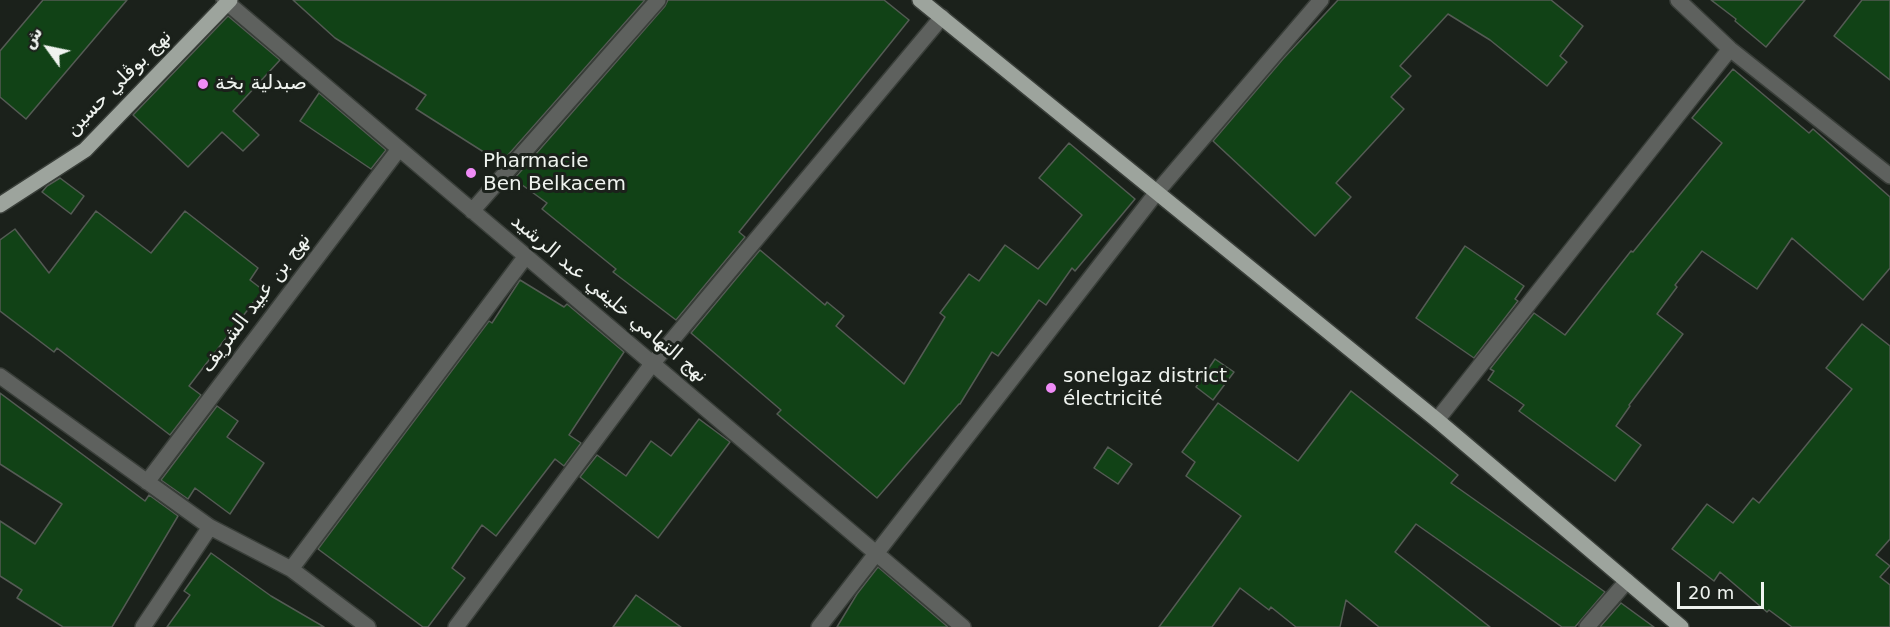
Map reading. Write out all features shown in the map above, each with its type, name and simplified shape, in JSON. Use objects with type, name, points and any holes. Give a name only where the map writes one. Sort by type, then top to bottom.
[{"type":"main road","points":[[920,0],[1437,420],[1681,627]]},
{"type":"main road","name":"نهج بوڨلي حسين","points":[[0,205],[85,150],[227,1]]},
{"type":"street","points":[[472,211],[658,0]]},
{"type":"street","points":[[819,627],[1157,192],[1321,0]]},
{"type":"street","points":[[1678,0],[1730,49],[1890,176]]},
{"type":"street","name":"نهج التهامي خليفي عبد الرشيد","points":[[227,1],[963,627]]},
{"type":"street","points":[[456,627],[652,364],[942,18]]},
{"type":"street","points":[[1437,420],[1730,49]]},
{"type":"street","name":"نهج بن عبيد الشريف","points":[[147,482],[399,149]]},
{"type":"street","points":[[291,569],[525,256]]},
{"type":"street","points":[[0,376],[210,527],[291,569],[368,627]]},
{"type":"street","points":[[143,627],[210,527]]},
{"type":"street","points":[[1587,627],[1627,581]]},
{"type":"building","points":[[43,0],[127,0],[26,119],[0,97],[0,51]]},
{"type":"building","points":[[293,0],[645,0],[501,163],[416,109],[426,95],[335,38]]},
{"type":"building","points":[[668,0],[884,0],[909,20],[739,232],[745,237],[676,320],[613,272],[616,269],[542,209],[547,203],[514,179]]},
{"type":"building","points":[[1338,0],[1551,0],[1583,26],[1560,56],[1567,62],[1547,86],[1490,40],[1448,14],[1400,66],[1411,76],[1391,97],[1404,109],[1336,183],[1351,197],[1315,236],[1213,141],[1283,59]]},
{"type":"building","points":[[1711,0],[1805,0],[1766,47]]},
{"type":"building","points":[[1862,0],[1890,0],[1890,80],[1834,36]]},
{"type":"building","name":"صبدلية بخة","points":[[228,16],[280,60],[233,111],[259,135],[243,151],[222,132],[188,167],[133,115]]},
{"type":"building","points":[[1733,69],[1809,133],[1813,129],[1890,197],[1890,268],[1863,300],[1792,238],[1757,289],[1702,251],[1675,285],[1677,287],[1657,314],[1683,334],[1629,405],[1616,426],[1641,445],[1615,481],[1519,411],[1524,405],[1488,380],[1494,371],[1490,369],[1534,313],[1565,335],[1631,251],[1633,252],[1722,143],[1692,118]]},
{"type":"building","points":[[319,93],[386,150],[371,169],[300,121]]},
{"type":"building","points":[[1069,143],[1135,199],[1075,271],[1072,268],[1046,305],[1039,300],[998,356],[992,352],[960,404],[877,498],[777,414],[781,410],[691,333],[760,250],[825,305],[827,302],[844,316],[836,326],[904,384],[945,317],[940,313],[969,274],[979,281],[1005,245],[1038,269],[1082,215],[1039,178]]},
{"type":"building","points":[[60,178],[84,196],[71,214],[42,192]]},
{"type":"building","points":[[96,211],[151,253],[185,211],[258,268],[250,280],[263,290],[189,386],[201,395],[170,435],[57,348],[54,352],[0,311],[0,240],[15,229],[49,273]]},
{"type":"building","points":[[1465,246],[1524,286],[1515,299],[1518,301],[1474,358],[1416,318]]},
{"type":"building","points":[[520,280],[564,307],[567,304],[624,352],[569,435],[581,443],[564,466],[555,459],[496,536],[482,525],[452,568],[465,578],[428,627],[423,627],[318,549],[489,321],[492,323]]},
{"type":"building","points":[[1862,324],[1890,346],[1890,539],[1876,555],[1890,566],[1880,577],[1890,585],[1890,627],[1792,627],[1769,610],[1767,612],[1720,572],[1714,581],[1672,549],[1707,504],[1733,523],[1753,498],[1759,503],[1852,389],[1826,368]]},
{"type":"building","points":[[1215,359],[1234,372],[1213,400],[1196,387]]},
{"type":"building","points":[[1351,391],[1458,475],[1451,483],[1605,592],[1575,627],[1562,627],[1416,524],[1395,552],[1490,627],[1379,627],[1346,600],[1340,627],[1296,627],[1271,607],[1269,610],[1240,588],[1212,627],[1159,627],[1241,516],[1186,476],[1195,462],[1182,452],[1218,403],[1298,461]]},
{"type":"building","points":[[0,393],[145,501],[149,495],[178,516],[112,627],[63,627],[17,598],[22,590],[0,576],[0,521],[35,544],[62,504],[0,464]]},
{"type":"building","points":[[217,406],[238,421],[227,437],[264,463],[230,514],[195,488],[188,499],[161,480]]},
{"type":"building","points":[[699,419],[730,442],[658,538],[580,477],[597,455],[626,476],[651,441],[671,456]]},
{"type":"building","points":[[1108,447],[1132,464],[1118,484],[1094,468]]},
{"type":"building","points":[[211,553],[271,596],[324,627],[167,627],[190,595],[184,591]]},
{"type":"building","points":[[878,567],[948,627],[837,627],[857,594]]},
{"type":"building","points":[[636,595],[681,627],[613,627]]},
{"type":"building","points":[[1621,603],[1654,627],[1600,627]]},
{"type":"place","name":"صبدلية بخة","points":[[203,84]]},
{"type":"place","name":"Pharmacie Ben Belkacem","points":[[471,173]]},
{"type":"place","name":"sonelgaz district électricité","points":[[1051,388]]}]
